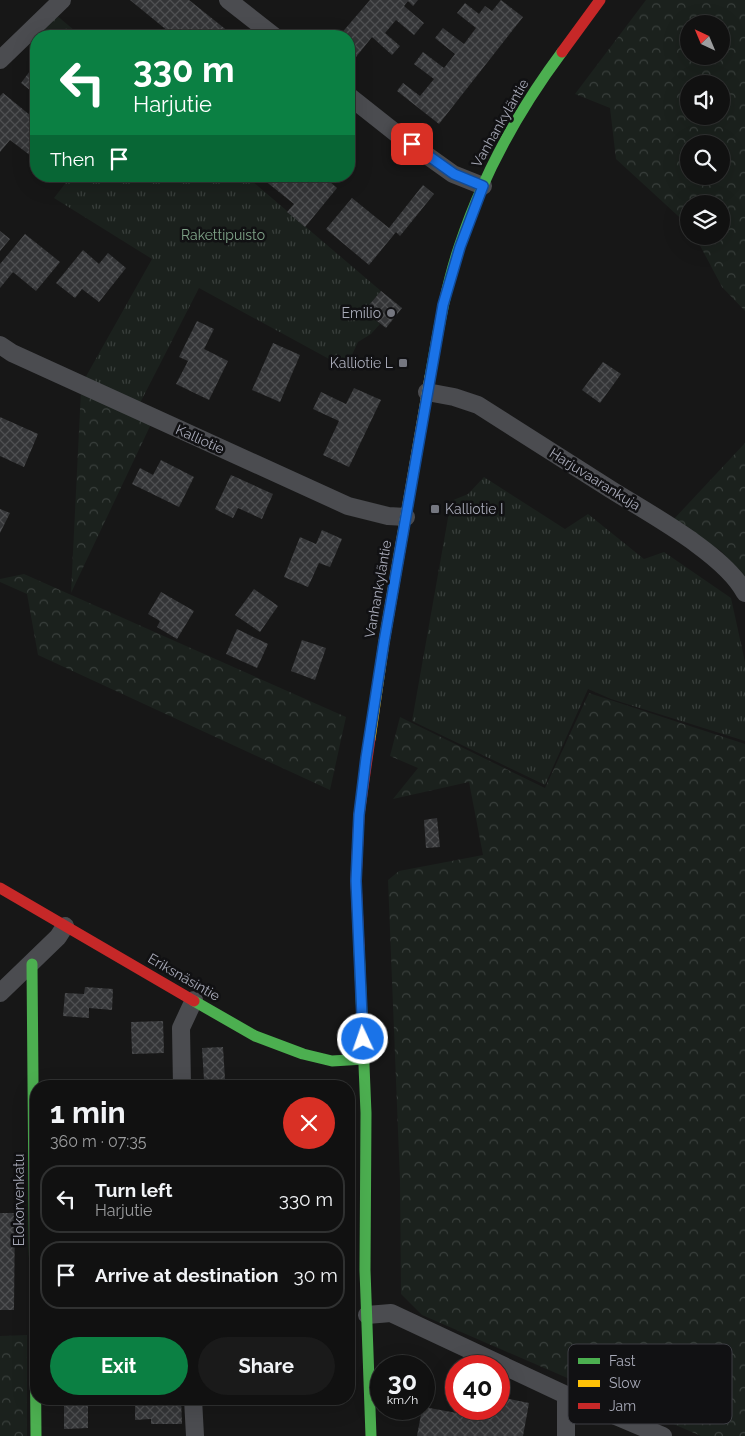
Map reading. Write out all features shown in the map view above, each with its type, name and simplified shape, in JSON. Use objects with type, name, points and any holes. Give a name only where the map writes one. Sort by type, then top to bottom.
[{"type":"street","points":[[31,30],[62,0]]},
{"type":"street","points":[[228,0],[266,30]]},
{"type":"street","name":"Vanhankyläntie","points":[[371,1436],[365,1270],[366,1112],[356,881],[359,815],[383,649],[443,305],[460,247],[483,186],[500,148],[545,75],[600,0]]},
{"type":"street","points":[[0,60],[30,31]]},
{"type":"street","points":[[355,101],[397,134],[454,174],[483,186]]},
{"type":"street","name":"Kalliotie","points":[[0,345],[20,357],[348,506],[388,516],[406,517]]},
{"type":"street","name":"Harjuvaarankuja","points":[[427,392],[454,397],[478,405],[653,515],[720,562],[740,583],[745,593]]},
{"type":"street","name":"Eriksnäsintie","points":[[0,888],[255,1036],[303,1054],[332,1061],[364,1059]]},
{"type":"street","points":[[0,993],[32,964],[66,926]]},
{"type":"street","name":"Elokorvenkatu","points":[[32,964],[33,1080]]},
{"type":"street","points":[[182,1080],[181,1028],[194,1000]]},
{"type":"street","points":[[367,1315],[391,1313],[566,1395],[566,1436]]},
{"type":"street","name":"Elokorvenkatu","points":[[36,1405],[36,1436]]},
{"type":"street","points":[[193,1405],[195,1436]]},
{"type":"street","points":[[635,1424],[663,1436]]},
{"type":"green space","points":[[646,0],[745,0],[745,311],[722,287],[700,245],[730,245],[730,195],[680,195],[680,218],[616,159],[610,108],[575,94]]},
{"type":"green space","points":[[55,14],[74,30],[39,30]]},
{"type":"green space","name":"Rakettipuisto","points":[[66,182],[253,182],[381,291],[364,311],[380,324],[371,334],[358,342],[352,355],[351,371],[199,288],[139,405],[84,380],[152,259],[54,198]]},
{"type":"green space","points":[[81,390],[152,422],[71,593]]},
{"type":"green space","points":[[745,443],[745,577],[721,551],[673,520]]},
{"type":"green space","points":[[484,477],[565,529],[588,514],[644,559],[664,552],[731,598],[745,662],[745,741],[611,699],[588,689],[545,785],[412,721],[451,501],[468,494]]},
{"type":"green space","points":[[24,574],[346,717],[330,790],[38,655],[27,594],[0,582],[0,579]]},
{"type":"green space","points":[[589,693],[745,744],[745,1436],[701,1436],[673,1424],[732,1424],[732,1344],[568,1344],[568,1378],[422,1315],[401,1294],[400,1181],[388,880],[399,871],[483,855],[469,782],[393,799],[418,768],[390,756],[400,717],[545,788]]},
{"type":"green space","points":[[27,1335],[27,1436],[0,1436],[0,1336]]},
{"type":"building","points":[[130,0],[189,0],[226,30],[167,30]]},
{"type":"building","points":[[370,0],[418,0],[413,6],[408,1],[404,6],[424,23],[414,35],[396,20],[385,33],[400,46],[392,55],[372,37],[356,57],[355,30],[344,30]]},
{"type":"building","points":[[501,0],[523,17],[439,124],[397,91],[403,83],[420,96],[434,79],[414,64],[423,52],[444,68],[455,54],[435,38],[443,28],[464,44],[476,28],[457,13],[465,3],[479,14],[485,6],[492,11]]},
{"type":"building","points":[[30,71],[30,90],[21,83]]},
{"type":"building","points":[[3,93],[30,115],[30,155],[10,140],[0,152],[0,96]]},
{"type":"building","points":[[266,182],[330,182],[337,188],[305,227],[287,212],[294,204]]},
{"type":"building","points":[[423,185],[434,194],[400,236],[396,232],[369,265],[326,229],[352,198],[389,228]]},
{"type":"building","points":[[0,231],[10,239],[0,251]]},
{"type":"building","points":[[25,234],[60,262],[36,291],[13,272],[0,288],[0,264]]},
{"type":"building","points":[[83,250],[99,264],[108,253],[126,268],[99,302],[82,289],[75,298],[56,283]]},
{"type":"building","points":[[381,291],[402,308],[386,328],[364,311]]},
{"type":"building","points":[[197,321],[214,329],[204,349],[228,361],[209,400],[176,384],[188,361],[179,357]]},
{"type":"building","points":[[273,343],[300,355],[280,402],[252,390]]},
{"type":"building","points":[[603,362],[621,374],[600,403],[582,390]]},
{"type":"building","points":[[354,388],[381,400],[349,467],[323,455],[339,421],[313,409],[321,392],[346,404]]},
{"type":"building","points":[[0,417],[38,434],[24,467],[0,456]]},
{"type":"building","points":[[161,460],[194,477],[179,507],[132,484],[140,468],[153,475]]},
{"type":"building","points":[[231,475],[273,494],[262,519],[238,508],[233,518],[215,509]]},
{"type":"building","points":[[0,509],[10,513],[0,533]]},
{"type":"building","points":[[322,530],[342,539],[330,567],[319,563],[308,587],[284,577],[300,537],[316,544]]},
{"type":"building","points":[[254,589],[278,606],[260,632],[235,615]]},
{"type":"building","points":[[161,592],[194,611],[177,639],[157,627],[160,621],[148,614]]},
{"type":"building","points":[[237,629],[268,644],[257,668],[226,654]]},
{"type":"building","points":[[302,640],[326,648],[315,680],[291,671]]},
{"type":"building","points":[[437,818],[440,847],[426,848],[424,820]]},
{"type":"building","points":[[85,987],[113,989],[112,1010],[89,1008],[89,1018],[63,1016],[65,993],[84,994]]},
{"type":"building","points":[[163,1021],[164,1053],[132,1054],[131,1022]]},
{"type":"building","points":[[223,1047],[225,1079],[204,1080],[202,1048]]},
{"type":"building","points":[[0,1213],[15,1213],[14,1310],[0,1310]]},
{"type":"building","points":[[510,1399],[529,1403],[523,1436],[417,1436],[420,1420],[435,1420],[435,1409],[445,1411],[445,1420],[510,1420]]},
{"type":"building","points":[[64,1405],[88,1405],[88,1428],[64,1429]]},
{"type":"building","points":[[135,1405],[181,1405],[182,1424],[151,1424],[151,1419],[135,1420]]},
{"type":"traffic: fast","points":[[430,377],[442,311],[468,221],[490,170],[516,121],[562,52]]},
{"type":"traffic: fast","points":[[359,946],[366,1113],[365,1270],[371,1436]]},
{"type":"traffic: fast","points":[[32,964],[33,1080]]},
{"type":"traffic: fast","points":[[194,1001],[255,1036],[303,1054],[332,1061],[364,1059]]},
{"type":"traffic: fast","points":[[36,1405],[36,1436]]},
{"type":"traffic: slow","points":[[370,739],[384,642],[430,377]]},
{"type":"traffic: jam","points":[[562,52],[600,0]]},
{"type":"traffic: jam","points":[[359,946],[356,881],[359,815],[370,739]]},
{"type":"traffic: jam","points":[[0,888],[194,1001]]},
{"type":"place","name":"Emilio","points":[[391,313]]},
{"type":"place","name":"Kalliotie L","points":[[403,363]]},
{"type":"place","name":"Kalliotie I","points":[[435,509]]},
{"type":"route","points":[[363,1039],[356,881],[359,815],[366,758],[384,642],[443,305],[460,247],[483,186],[454,174],[412,144]]}]
